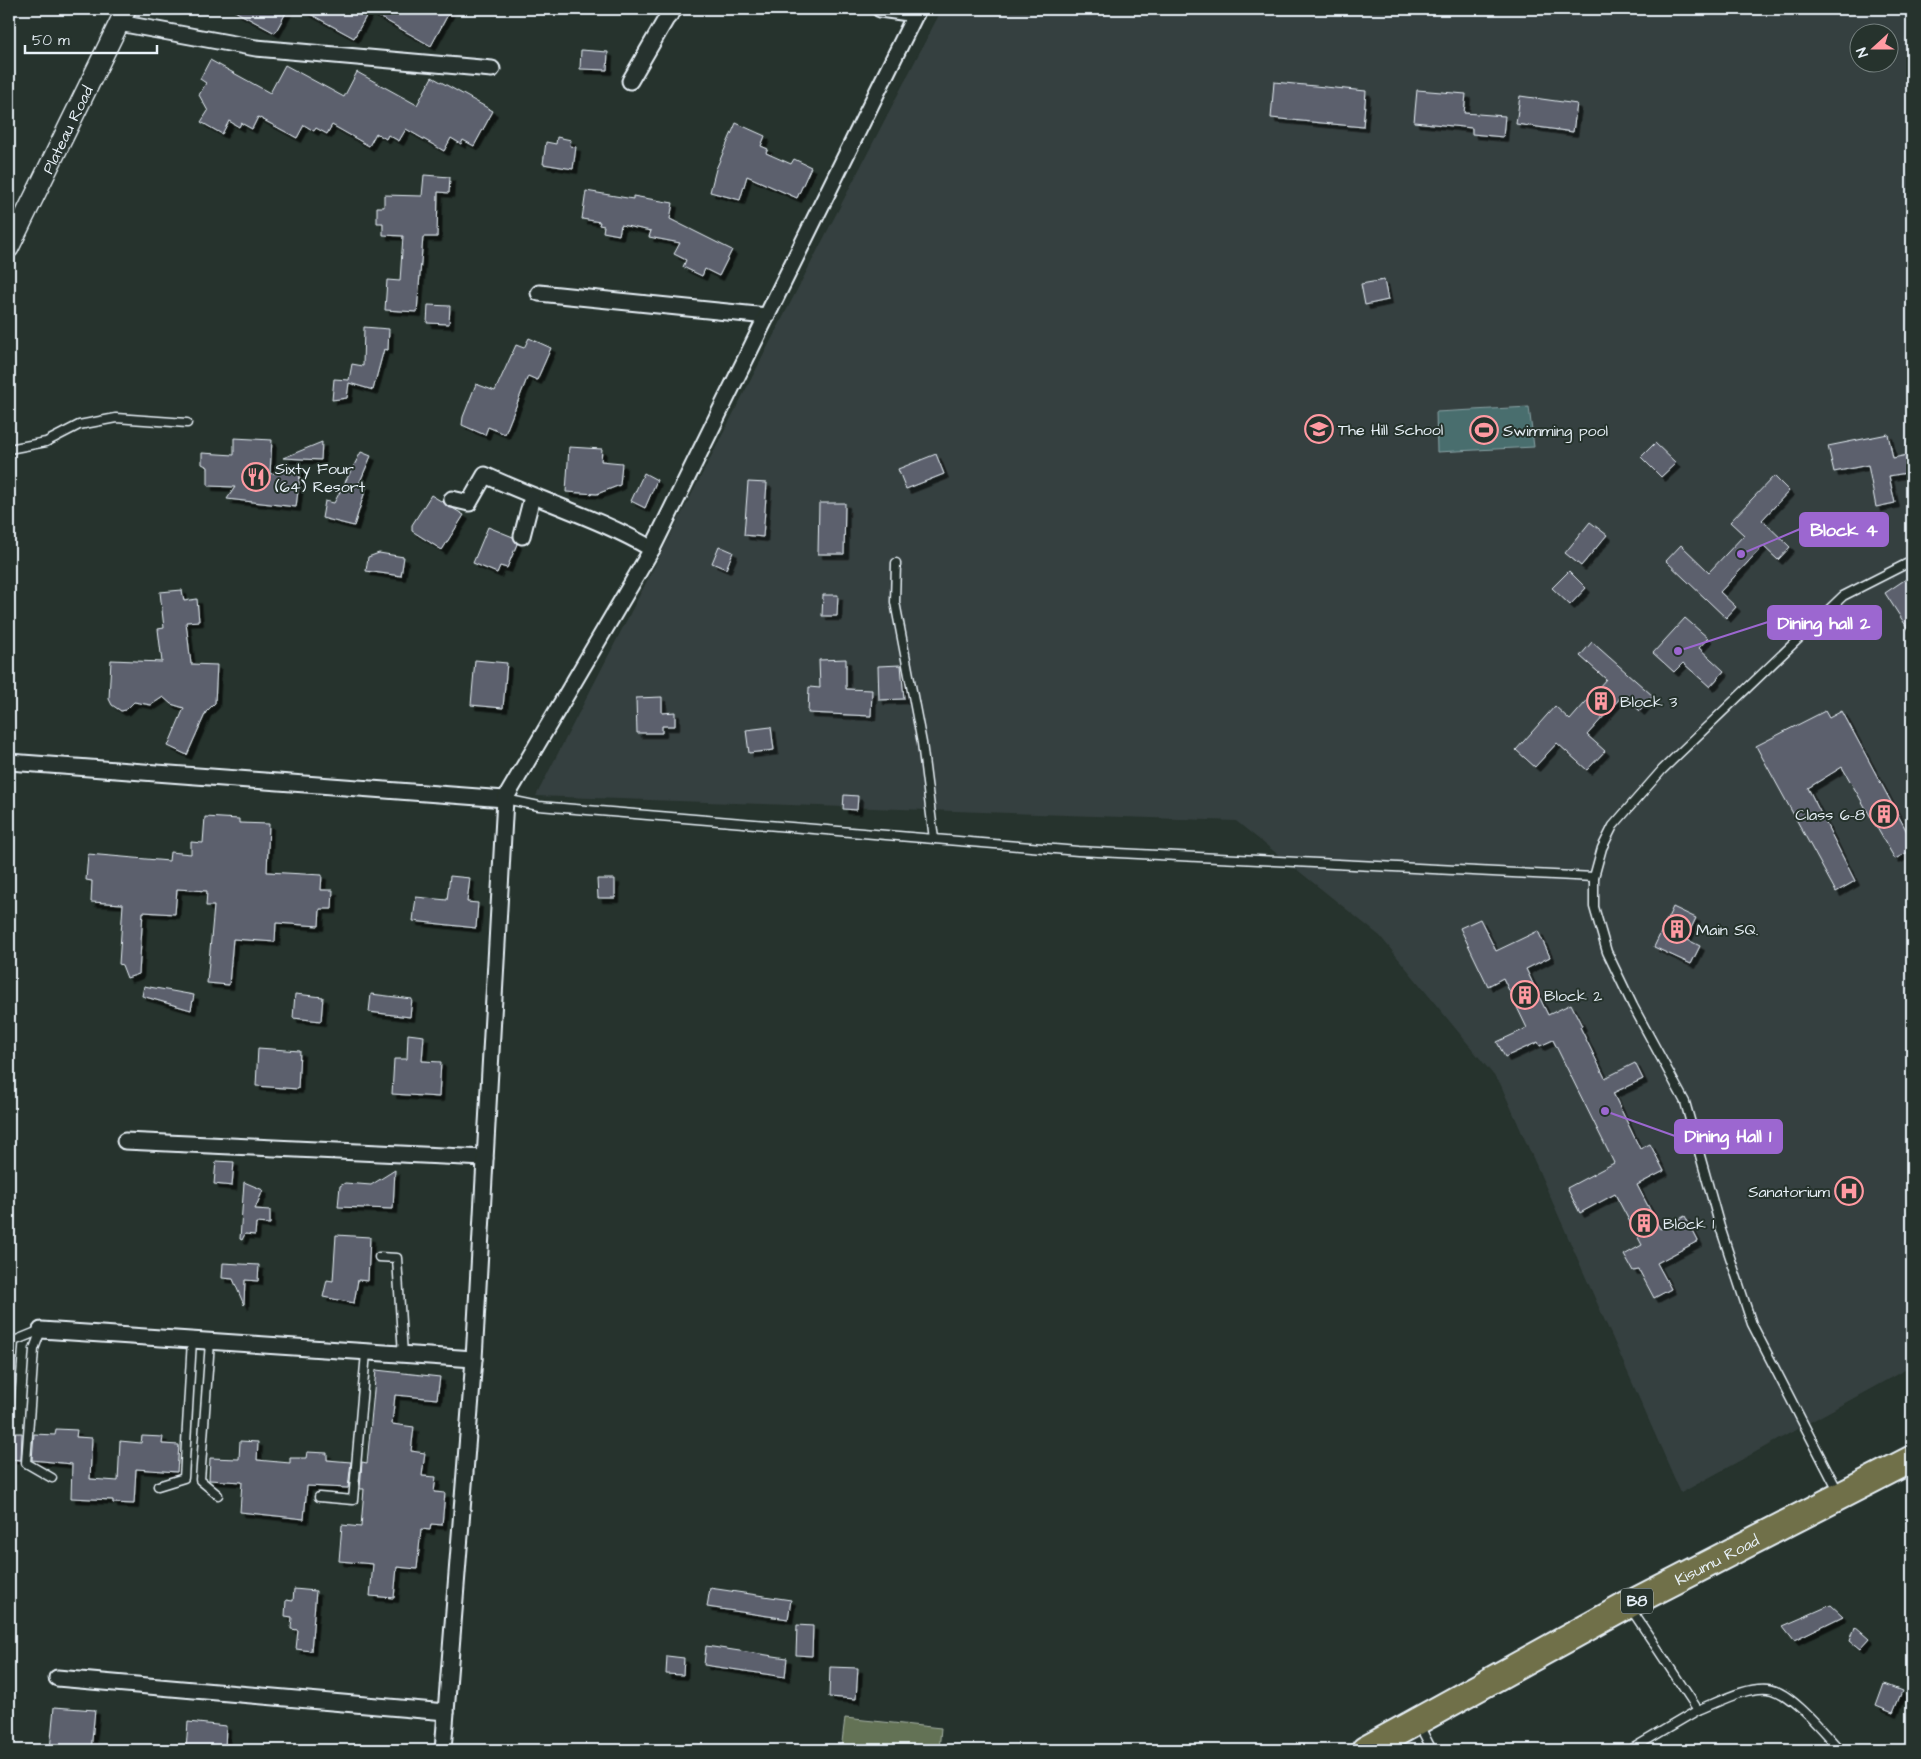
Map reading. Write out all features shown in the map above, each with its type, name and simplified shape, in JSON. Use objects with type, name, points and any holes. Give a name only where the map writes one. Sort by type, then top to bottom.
[{"type":"highway","name":"Kisumu Road","points":[[1365,1750],[1628,1605],[1912,1459]]},
{"type":"street","points":[[630,81],[666,19],[675,9]]},
{"type":"street","points":[[443,1750],[474,1359],[505,799],[652,550],[917,11],[880,9]]},
{"type":"street","points":[[123,16],[256,48],[492,69]]},
{"type":"street","name":"Plateau Road","points":[[9,248],[123,16]]},
{"type":"street","points":[[540,293],[767,316]]},
{"type":"street","points":[[452,499],[469,503],[485,475],[532,497],[602,523],[652,550]]},
{"type":"street","points":[[522,536],[532,497]]},
{"type":"street","points":[[9,762],[505,799]]},
{"type":"street","points":[[125,1141],[485,1158]]},
{"type":"street","points":[[41,1330],[474,1359]]},
{"type":"street","points":[[57,1678],[446,1712]]},
{"type":"lane","points":[[9,449],[46,442],[79,425],[116,418],[187,423]]},
{"type":"lane","points":[[1841,1497],[1752,1324],[1720,1227],[1685,1102],[1633,1006],[1607,952],[1594,907],[1594,876],[1602,848],[1613,826],[1662,770],[1843,596],[1912,561]]},
{"type":"lane","points":[[896,563],[895,602],[922,743],[934,839]]},
{"type":"lane","points":[[505,799],[539,806],[1078,851],[1594,876]]},
{"type":"lane","points":[[379,1257],[397,1258],[403,1355]]},
{"type":"lane","points":[[9,1411],[14,1341],[41,1330]]},
{"type":"lane","points":[[41,1330],[34,1349],[26,1462],[52,1478]]},
{"type":"lane","points":[[158,1486],[184,1478],[192,1340]]},
{"type":"lane","points":[[210,1342],[200,1480],[218,1494]]},
{"type":"lane","points":[[319,1497],[353,1500],[366,1353]]},
{"type":"lane","points":[[1628,1605],[1698,1710]]},
{"type":"lane","points":[[1630,1750],[1698,1710],[1751,1691],[1768,1689],[1785,1694],[1840,1750]]},
{"type":"lane","points":[[1417,1721],[1432,1750]]},
{"type":"shaded area","name":"The Hill School","points":[[942,9],[1912,9],[1912,1366],[1681,1493],[1500,1083],[1380,936],[1236,821],[536,796]]},
{"type":"green space","points":[[845,1718],[941,1728],[939,1750],[841,1750]]},
{"type":"water","name":"Swimming pool","points":[[1529,407],[1534,447],[1437,452],[1436,412]]},
{"type":"building","points":[[231,9],[288,9],[275,33]]},
{"type":"building","points":[[301,9],[451,9],[431,46],[369,11],[354,38]]},
{"type":"building","points":[[581,50],[608,52],[607,70],[580,69]]},
{"type":"building","points":[[210,60],[270,93],[285,65],[344,97],[357,72],[417,105],[432,77],[493,111],[474,146],[463,140],[461,144],[451,138],[444,151],[406,129],[399,141],[388,135],[386,139],[376,133],[369,146],[332,125],[327,134],[316,128],[314,131],[304,125],[297,138],[258,117],[252,129],[241,123],[239,127],[229,121],[222,134],[201,122],[208,111],[199,95],[206,83],[200,79]]},
{"type":"building","points":[[1274,82],[1366,91],[1363,127],[1271,118]]},
{"type":"building","points":[[1417,90],[1466,94],[1464,113],[1505,116],[1503,137],[1472,134],[1472,128],[1414,122]]},
{"type":"building","points":[[1520,96],[1577,104],[1573,132],[1516,124]]},
{"type":"building","points":[[736,123],[765,136],[761,146],[768,149],[766,153],[791,164],[794,159],[811,167],[797,198],[747,176],[740,200],[710,192],[716,169]]},
{"type":"building","points":[[557,137],[571,140],[570,146],[576,147],[573,169],[543,164],[546,142],[556,144]]},
{"type":"building","points":[[424,175],[450,177],[449,193],[438,192],[437,237],[423,237],[417,312],[385,310],[387,280],[400,281],[403,236],[383,235],[383,223],[377,223],[377,207],[384,207],[384,195],[422,196]]},
{"type":"building","points":[[586,191],[633,199],[633,196],[673,203],[670,219],[732,250],[719,276],[705,269],[702,276],[683,267],[686,260],[674,254],[680,243],[649,237],[651,231],[621,225],[619,235],[603,232],[604,226],[599,225],[600,222],[582,219]]},
{"type":"building","points":[[1384,280],[1388,300],[1365,305],[1361,284]]},
{"type":"building","points":[[428,305],[450,306],[449,324],[427,323]]},
{"type":"building","points":[[364,327],[389,329],[388,350],[384,349],[373,390],[349,383],[347,398],[332,400],[334,379],[349,380],[352,364],[363,366]]},
{"type":"building","points":[[529,338],[551,348],[537,380],[528,376],[505,434],[488,427],[485,435],[462,425],[463,417],[476,384],[495,391],[516,345],[524,348]]},
{"type":"building","points":[[1888,434],[1893,458],[1912,454],[1912,472],[1889,476],[1895,503],[1876,507],[1868,465],[1834,472],[1828,446]]},
{"type":"building","points":[[234,438],[272,440],[270,474],[301,467],[296,507],[227,499],[235,487],[208,486],[208,467],[202,464],[202,453],[234,455]]},
{"type":"building","points":[[322,442],[321,460],[283,458]]},
{"type":"building","points":[[1655,443],[1676,463],[1661,477],[1641,457]]},
{"type":"building","points":[[569,447],[602,449],[601,461],[622,463],[620,485],[597,494],[566,492]]},
{"type":"building","points":[[361,452],[371,456],[359,484],[367,485],[354,526],[322,518],[325,501],[334,503]]},
{"type":"building","points":[[936,454],[944,474],[906,489],[898,469]]},
{"type":"building","points":[[644,473],[657,480],[645,508],[631,501]]},
{"type":"building","points":[[1774,476],[1789,491],[1762,520],[1790,547],[1778,560],[1763,546],[1720,592],[1736,607],[1726,618],[1666,561],[1681,545],[1709,572],[1744,535],[1730,522]]},
{"type":"building","points":[[748,482],[767,483],[763,537],[744,535]]},
{"type":"building","points":[[431,495],[464,515],[442,550],[412,531],[412,525]]},
{"type":"building","points":[[819,503],[845,503],[844,554],[818,554]]},
{"type":"building","points":[[1590,522],[1607,535],[1581,566],[1565,553]]},
{"type":"building","points":[[488,527],[513,537],[517,544],[507,568],[500,566],[497,573],[473,563]]},
{"type":"building","points":[[719,546],[733,552],[726,569],[712,563]]},
{"type":"building","points":[[379,553],[404,557],[401,576],[366,571],[368,557]]},
{"type":"building","points":[[1569,571],[1586,588],[1570,605],[1552,588]]},
{"type":"building","points":[[1912,575],[1912,635],[1885,593]]},
{"type":"building","points":[[182,590],[184,601],[197,599],[199,621],[186,622],[191,664],[217,665],[215,703],[206,712],[187,755],[168,746],[184,708],[171,704],[163,697],[151,705],[134,702],[126,710],[121,711],[112,705],[109,699],[111,660],[162,662],[158,629],[164,628],[160,592]]},
{"type":"building","points":[[823,595],[838,595],[837,616],[822,616]]},
{"type":"building","points":[[1685,618],[1708,638],[1699,648],[1724,671],[1710,687],[1683,663],[1674,672],[1653,653]]},
{"type":"building","name":"Block 3","points":[[1592,642],[1653,696],[1640,711],[1623,695],[1587,735],[1605,751],[1587,770],[1557,743],[1535,767],[1516,750],[1555,706],[1570,720],[1606,679],[1580,656]]},
{"type":"building","points":[[846,659],[846,689],[872,690],[871,716],[808,713],[809,687],[820,688],[819,660]]},
{"type":"building","points":[[475,660],[507,663],[503,708],[471,705]]},
{"type":"building","points":[[901,665],[904,699],[879,700],[878,666]]},
{"type":"building","points":[[662,697],[662,713],[675,712],[675,726],[662,726],[662,733],[637,733],[636,698]]},
{"type":"building","name":"Class 6-8","points":[[1825,711],[1829,718],[1842,711],[1912,841],[1912,850],[1895,859],[1842,767],[1808,788],[1855,881],[1836,892],[1756,746]]},
{"type":"building","points":[[771,727],[774,750],[749,753],[746,730]]},
{"type":"building","points":[[844,795],[858,796],[857,810],[843,809]]},
{"type":"building","points":[[205,817],[239,819],[239,823],[269,824],[267,872],[322,875],[321,890],[333,890],[332,909],[320,909],[319,926],[276,923],[275,942],[233,939],[229,985],[207,983],[214,906],[206,906],[207,891],[177,889],[175,914],[143,912],[139,974],[127,978],[122,965],[119,964],[123,904],[91,902],[92,881],[86,880],[88,854],[169,861],[170,852],[191,854],[191,842],[203,843]]},
{"type":"building","points":[[450,876],[470,878],[467,902],[478,903],[476,928],[413,921],[416,897],[447,900]]},
{"type":"building","points":[[597,879],[615,879],[615,898],[598,898]]},
{"type":"building","name":"Main SQ.","points":[[1673,907],[1696,918],[1686,939],[1700,946],[1691,964],[1654,947]]},
{"type":"building","points":[[1480,919],[1496,951],[1538,931],[1550,957],[1526,969],[1548,1015],[1571,1004],[1605,1078],[1635,1063],[1643,1079],[1613,1093],[1640,1149],[1650,1144],[1664,1171],[1637,1185],[1660,1229],[1685,1216],[1698,1241],[1657,1263],[1671,1289],[1654,1298],[1639,1270],[1633,1271],[1624,1255],[1642,1245],[1615,1194],[1580,1213],[1567,1188],[1614,1163],[1553,1040],[1540,1046],[1538,1042],[1505,1057],[1497,1042],[1527,1028],[1503,978],[1488,986],[1460,928]]},
{"type":"building","points":[[144,986],[194,995],[191,1010],[142,996]]},
{"type":"building","points":[[295,994],[323,997],[321,1021],[293,1018]]},
{"type":"building","points":[[371,994],[412,999],[410,1017],[369,1012]]},
{"type":"building","points":[[408,1034],[424,1036],[422,1061],[441,1062],[439,1097],[392,1094],[394,1059],[407,1059]]},
{"type":"building","points":[[258,1048],[300,1051],[298,1089],[256,1086]]},
{"type":"building","points":[[216,1161],[234,1162],[232,1186],[214,1184]]},
{"type":"building","points":[[395,1170],[393,1209],[338,1207],[340,1186],[345,1183],[371,1185]]},
{"type":"building","points":[[244,1182],[263,1190],[255,1209],[270,1210],[270,1224],[256,1223],[255,1235],[245,1234],[242,1240],[240,1239]]},
{"type":"building","points":[[336,1235],[370,1237],[368,1281],[358,1280],[354,1303],[323,1297],[327,1280],[333,1281]]},
{"type":"building","points":[[223,1263],[259,1265],[258,1281],[245,1280],[244,1305],[233,1279],[222,1278]]},
{"type":"building","points":[[376,1370],[440,1377],[437,1399],[395,1395],[392,1424],[414,1427],[411,1451],[425,1453],[422,1476],[436,1477],[434,1492],[445,1493],[442,1525],[431,1524],[430,1530],[421,1529],[417,1569],[397,1567],[394,1598],[370,1596],[373,1564],[339,1561],[342,1525],[361,1527],[364,1489],[360,1489],[362,1462],[367,1463]]},
{"type":"building","points":[[56,1429],[77,1430],[76,1437],[92,1438],[90,1479],[118,1481],[120,1441],[141,1443],[142,1436],[163,1437],[162,1444],[179,1445],[177,1472],[136,1469],[134,1504],[113,1503],[113,1500],[71,1498],[72,1464],[32,1460],[34,1434],[55,1435]]},
{"type":"building","points":[[9,1433],[22,1433],[21,1460],[9,1459]]},
{"type":"building","points":[[240,1441],[258,1442],[257,1460],[290,1463],[290,1458],[306,1458],[307,1452],[327,1453],[327,1460],[351,1462],[348,1488],[307,1486],[304,1519],[240,1512],[242,1482],[209,1480],[210,1458],[239,1459]]},
{"type":"building","points":[[710,1588],[791,1600],[788,1619],[707,1607]]},
{"type":"building","points":[[294,1589],[316,1591],[311,1651],[296,1649],[298,1630],[291,1629],[292,1617],[285,1616],[286,1600],[293,1601]]},
{"type":"building","points":[[1831,1605],[1843,1616],[1794,1640],[1783,1626]]},
{"type":"building","points":[[797,1625],[813,1626],[812,1656],[796,1655]]},
{"type":"building","points":[[1855,1627],[1869,1639],[1860,1649],[1850,1641]]},
{"type":"building","points":[[706,1646],[787,1658],[785,1677],[704,1665]]},
{"type":"building","points":[[667,1656],[684,1658],[683,1675],[666,1674]]},
{"type":"building","points":[[830,1667],[858,1668],[856,1699],[829,1697]]},
{"type":"building","points":[[1884,1684],[1902,1691],[1893,1713],[1876,1706]]},
{"type":"building","points":[[54,1707],[95,1710],[91,1750],[50,1750]]},
{"type":"building","points":[[188,1722],[226,1726],[225,1750],[186,1750]]},
{"type":"place","name":"The Hill School","points":[[1319,429]]},
{"type":"place","name":"Swimming pool","points":[[1484,430]]},
{"type":"place","name":"Sixty Four (64) Resort","points":[[256,477]]},
{"type":"place","name":"Block 4","points":[[1741,554]]},
{"type":"place","name":"Dining hall 2","points":[[1678,651]]},
{"type":"place","name":"Block 3","points":[[1601,701]]},
{"type":"place","name":"Class 6-8","points":[[1884,814]]},
{"type":"place","name":"Main SQ.","points":[[1677,929]]},
{"type":"place","name":"Block 2","points":[[1525,995]]},
{"type":"place","name":"Dining Hall 1","points":[[1605,1111]]},
{"type":"place","name":"Sanatorium","points":[[1849,1191]]},
{"type":"place","name":"Block 1","points":[[1644,1223]]}]
